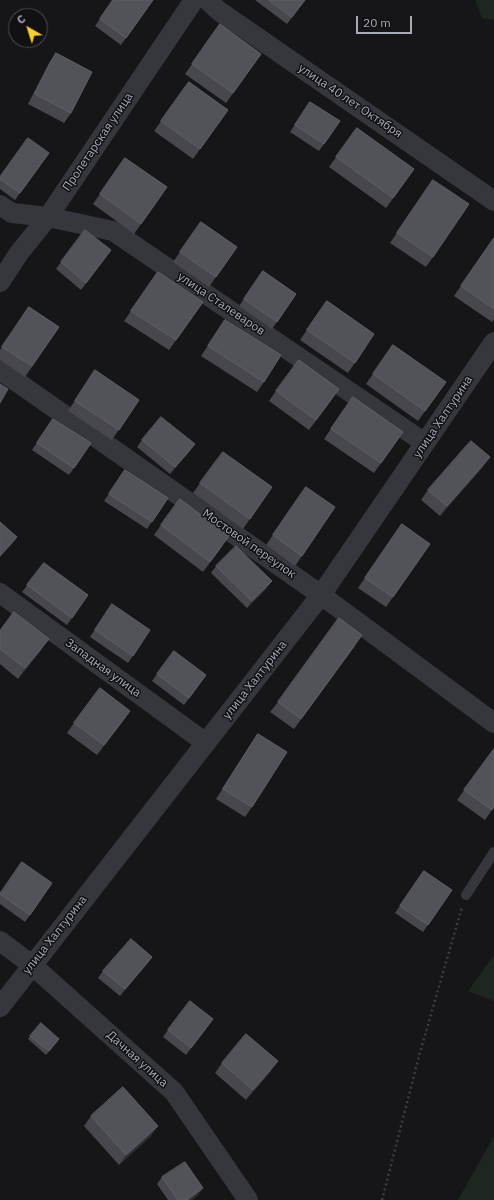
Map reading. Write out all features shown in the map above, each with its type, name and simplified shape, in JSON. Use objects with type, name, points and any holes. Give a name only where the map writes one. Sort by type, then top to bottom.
[{"type":"street","name":"Пролетарская улица","points":[[0,282],[19,253],[48,217],[194,0]]},
{"type":"street","name":"улица 40 лет Октября","points":[[207,0],[218,11],[494,201]]},
{"type":"street","name":"улица Сталеваров","points":[[0,205],[12,213],[48,217],[113,231],[425,443]]},
{"type":"street","name":"улица Халтурина","points":[[0,1007],[321,595],[494,342]]},
{"type":"street","name":"Мостовой переулок","points":[[0,370],[321,595],[494,723]]},
{"type":"street","name":"Западная улица","points":[[0,594],[206,743]]},
{"type":"street","name":"Дачная улица","points":[[0,941],[32,965],[174,1092],[248,1200]]},
{"type":"lane","points":[[466,895],[494,852]]},
{"type":"path","points":[[382,1200],[419,1056],[466,895]]},
{"type":"shaded area","points":[[475,0],[494,0],[494,20],[482,18]]},
{"type":"shaded area","points":[[494,955],[494,1001],[468,991]]},
{"type":"shaded area","points":[[494,1136],[494,1200],[458,1200]]},
{"type":"building","points":[[113,0],[153,0],[126,38],[100,19]]},
{"type":"building","points":[[269,0],[305,0],[292,17]]},
{"type":"building","points":[[220,24],[261,54],[233,93],[192,64]]},
{"type":"building","points":[[56,53],[92,72],[71,113],[35,94]]},
{"type":"building","points":[[189,82],[228,110],[200,149],[161,121]]},
{"type":"building","points":[[310,102],[340,121],[324,144],[295,125]]},
{"type":"building","points":[[357,128],[414,169],[393,198],[336,157]]},
{"type":"building","points":[[28,138],[49,153],[20,193],[0,179],[0,177]]},
{"type":"building","points":[[125,158],[167,187],[141,224],[100,194]]},
{"type":"building","points":[[433,180],[469,204],[433,257],[397,233]]},
{"type":"building","points":[[201,222],[237,247],[216,277],[180,252]]},
{"type":"building","points":[[85,230],[111,250],[86,283],[61,262]]},
{"type":"building","points":[[494,238],[494,309],[461,286]]},
{"type":"building","points":[[263,271],[296,294],[277,322],[244,299]]},
{"type":"building","points":[[158,272],[203,302],[176,340],[131,311]]},
{"type":"building","points":[[327,301],[374,334],[355,363],[307,330]]},
{"type":"building","points":[[29,307],[59,327],[32,366],[2,347]]},
{"type":"building","points":[[225,320],[281,355],[264,382],[208,346]]},
{"type":"building","points":[[393,345],[446,382],[425,411],[373,374]]},
{"type":"building","points":[[299,360],[339,389],[316,420],[276,391]]},
{"type":"building","points":[[95,370],[139,400],[119,430],[75,401]]},
{"type":"building","points":[[0,384],[8,389],[0,403]]},
{"type":"building","points":[[353,397],[403,432],[381,463],[331,429]]},
{"type":"building","points":[[161,417],[195,444],[175,467],[142,440]]},
{"type":"building","points":[[53,419],[91,443],[74,468],[37,443]]},
{"type":"building","points":[[471,441],[490,457],[447,506],[428,490]]},
{"type":"building","points":[[223,452],[272,487],[250,519],[200,483]]},
{"type":"building","points":[[125,470],[168,498],[152,522],[109,494]]},
{"type":"building","points":[[306,487],[335,507],[302,556],[273,535]]},
{"type":"building","points":[[180,499],[229,536],[210,562],[161,525]]},
{"type":"building","points":[[0,522],[17,537],[0,556]]},
{"type":"building","points":[[402,524],[430,544],[393,597],[365,578]]},
{"type":"building","points":[[236,546],[272,581],[252,601],[216,566]]},
{"type":"building","points":[[44,563],[88,595],[72,618],[27,585]]},
{"type":"building","points":[[112,604],[150,630],[133,656],[95,630]]},
{"type":"building","points":[[14,612],[49,639],[25,668],[0,649],[0,631]]},
{"type":"building","points":[[339,618],[362,635],[301,719],[278,702]]},
{"type":"building","points":[[174,651],[206,675],[189,698],[157,674]]},
{"type":"building","points":[[100,688],[130,711],[104,745],[74,723]]},
{"type":"building","points":[[258,734],[287,752],[252,807],[223,789]]},
{"type":"building","points":[[494,749],[494,806],[492,810],[464,790]]},
{"type":"building","points":[[22,862],[52,883],[30,915],[0,894]]},
{"type":"building","points":[[424,871],[452,890],[428,925],[400,906]]},
{"type":"building","points":[[131,939],[152,957],[125,989],[103,971]]},
{"type":"building","points":[[190,1001],[213,1019],[191,1048],[168,1030]]},
{"type":"building","points":[[41,1023],[59,1039],[49,1051],[30,1036]]},
{"type":"building","points":[[246,1034],[278,1061],[253,1090],[222,1063]]},
{"type":"building","points":[[123,1087],[158,1126],[126,1155],[91,1116]]},
{"type":"building","points":[[185,1162],[203,1188],[187,1200],[178,1200],[162,1177]]}]
